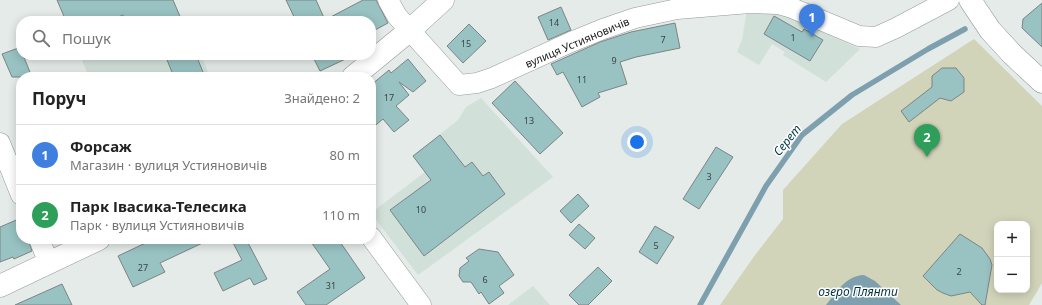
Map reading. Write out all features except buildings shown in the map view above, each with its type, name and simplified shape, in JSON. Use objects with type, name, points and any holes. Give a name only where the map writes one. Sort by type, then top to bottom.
[{"type":"street","points":[[388,0],[397,16],[409,31]]},
{"type":"street","points":[[376,58],[443,0]]},
{"type":"street","name":"вулиця Устияновичів","points":[[409,31],[459,86],[477,83],[492,78],[571,42],[628,20],[677,9],[750,3],[778,4],[792,8],[859,36],[876,37],[949,0]]},
{"type":"street","points":[[974,6],[990,30],[1012,54],[1042,82]]},
{"type":"street","points":[[359,72],[374,60]]},
{"type":"street","points":[[0,143],[16,183]]},
{"type":"street","points":[[41,244],[49,263]]},
{"type":"street","points":[[0,286],[89,244]]},
{"type":"street","points":[[376,244],[421,305]]},
{"type":"shaded area","points":[[747,10],[776,11],[860,49],[826,82],[783,55],[785,52],[772,44],[759,65],[737,52],[742,40]]},
{"type":"shaded area","points":[[82,60],[203,60],[208,72],[87,72]]},
{"type":"shaded area","points":[[481,98],[553,177],[418,275],[376,220],[376,209],[425,172],[413,156],[458,120],[466,107]]},
{"type":"shaded area","points":[[533,286],[550,305],[508,305]]},
{"type":"green space","points":[[974,39],[1042,106],[1042,283],[1029,305],[720,305],[755,255],[783,219],[783,190],[842,124]]},
{"type":"water","name":"озеро Плянти","points":[[864,275],[875,281],[901,305],[826,305],[838,290],[852,278]]},
{"type":"waterway","name":"Серет","points":[[700,305],[766,186],[802,135],[852,95],[928,49],[965,29]]},
{"type":"place","name":"Форсаж","points":[[812,37]]},
{"type":"place","name":"Парк Івасика-Телесика","points":[[927,157]]}]
